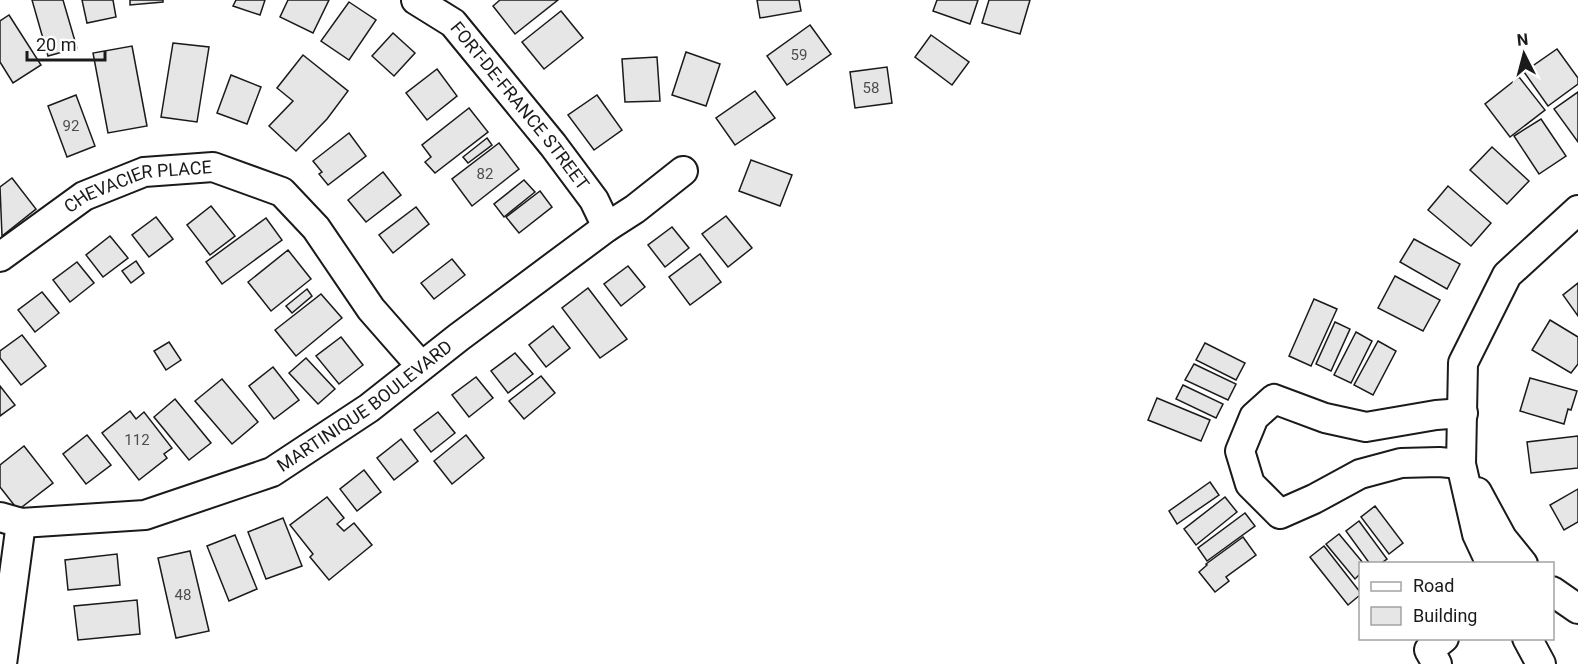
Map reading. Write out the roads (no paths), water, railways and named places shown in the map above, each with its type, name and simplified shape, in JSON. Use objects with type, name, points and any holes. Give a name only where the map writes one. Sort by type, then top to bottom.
[{"type":"street","name":"FORT-DE-FRANCE STREET","points":[[416,0],[453,23],[553,146],[594,201],[606,227]]},
{"type":"street","name":"CHEVACIER PLACE","points":[[0,257],[84,196],[144,172],[213,167],[282,192],[316,228],[371,309],[421,366]]},
{"type":"street","name":"MARTINIQUE BOULEVARD","points":[[11,520],[145,515],[272,472],[369,408],[421,366],[606,227],[635,209],[683,171]]},
{"type":"street","points":[[1490,562],[1477,534],[1461,464],[1463,363],[1507,275],[1578,210]]},
{"type":"street","points":[[1461,464],[1401,463],[1360,474],[1314,499],[1280,513],[1250,484],[1240,452],[1254,417],[1275,399],[1325,418],[1366,427],[1436,415],[1463,413]]},
{"type":"street","points":[[1461,464],[1502,538],[1521,562]]},
{"type":"street","points":[[2,664],[11,520]]},
{"type":"street","points":[[1554,592],[1578,609]]},
{"type":"street","points":[[1437,664],[1429,650],[1443,640]]},
{"type":"street","points":[[1528,640],[1541,664]]}]
